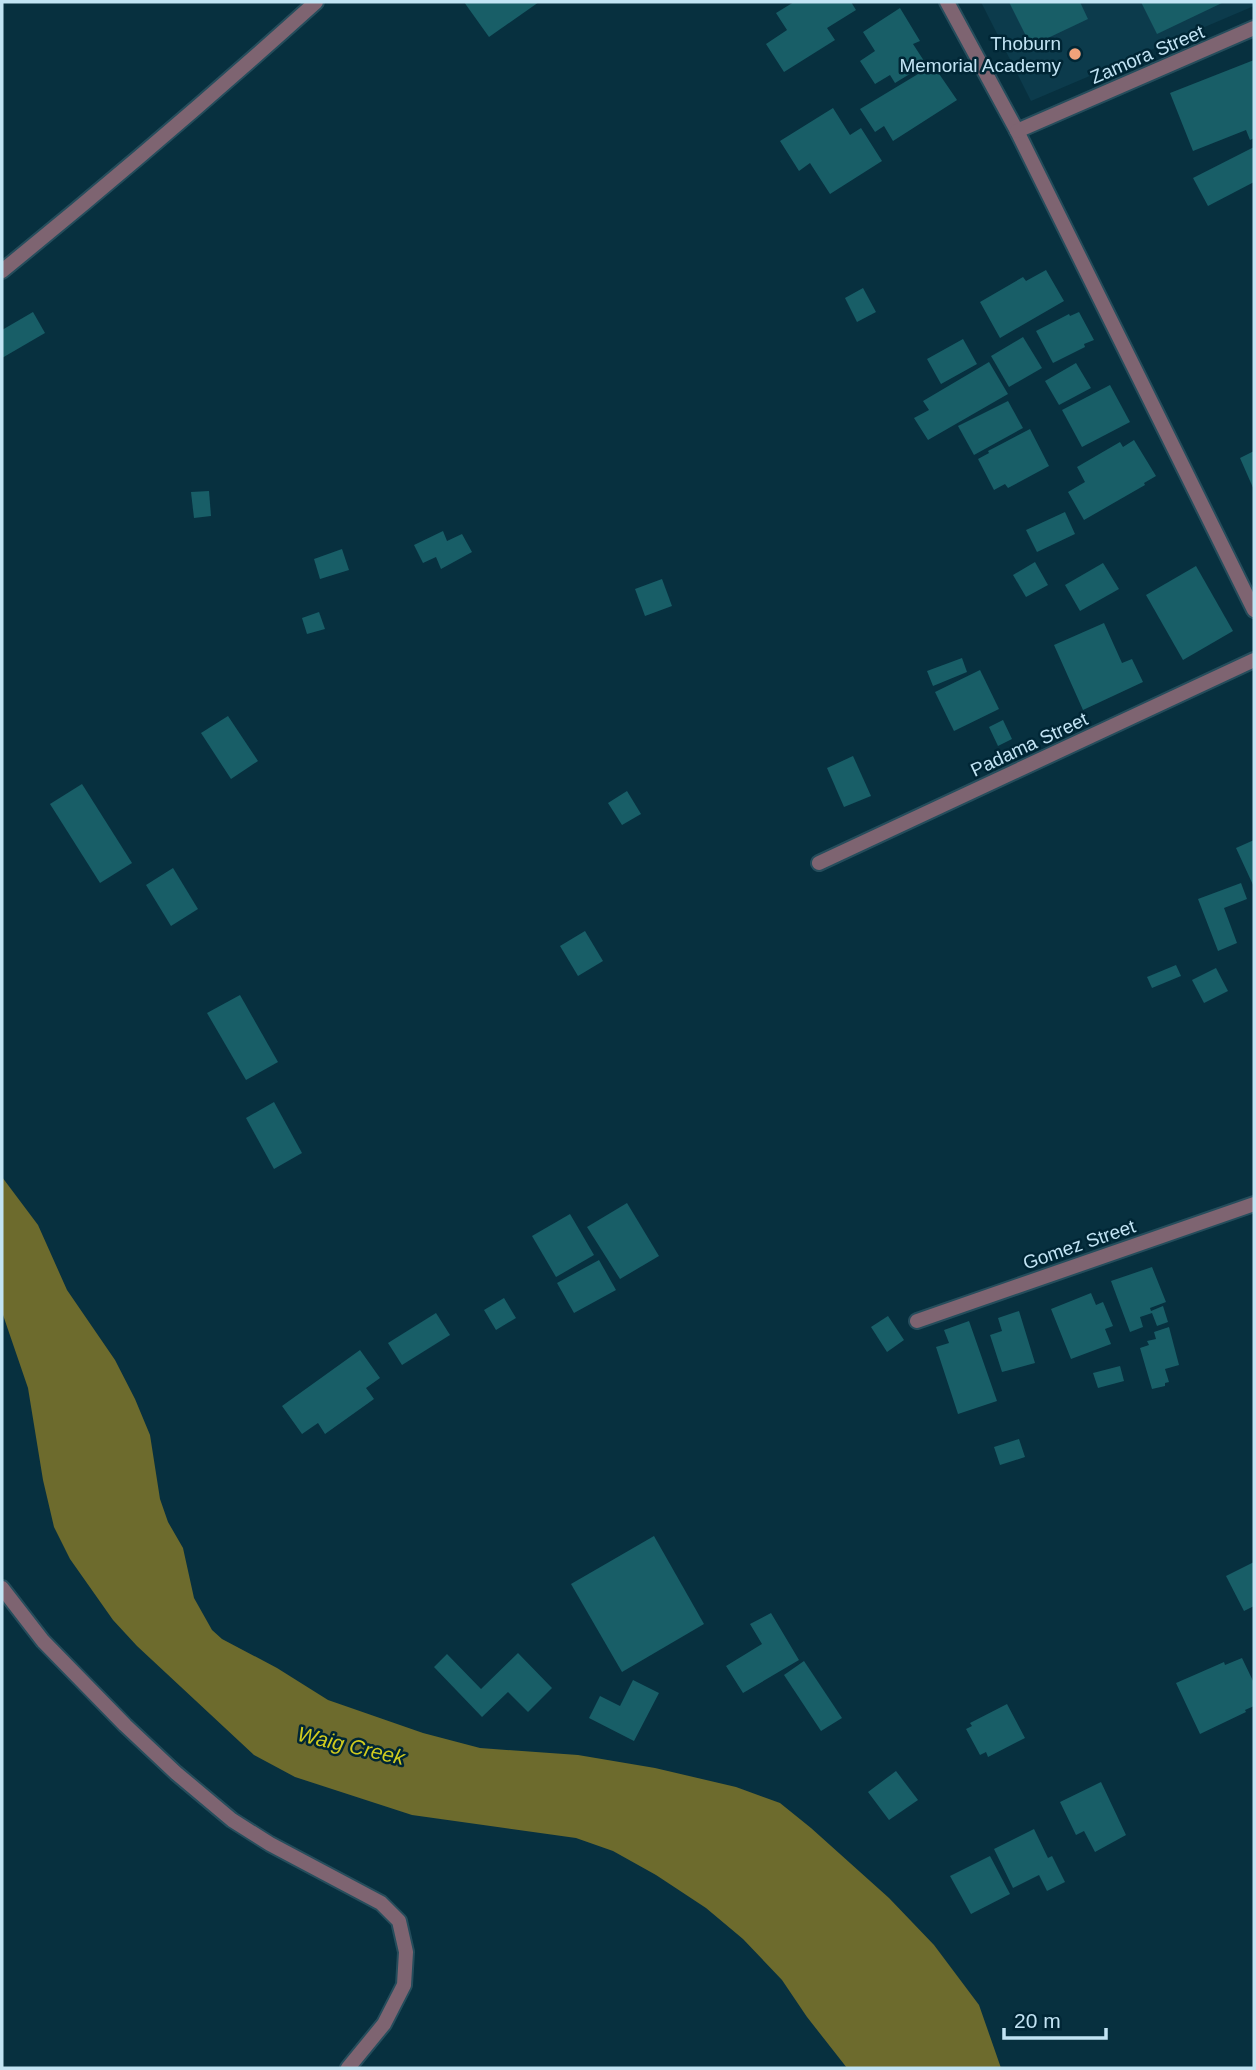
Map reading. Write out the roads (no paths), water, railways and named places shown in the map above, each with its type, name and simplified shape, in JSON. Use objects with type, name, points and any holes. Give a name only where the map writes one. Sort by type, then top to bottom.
[{"type":"street","points":[[2,271],[73,214],[316,2]]},
{"type":"street","points":[[947,2],[1017,131],[1254,610]]},
{"type":"street","name":"Zamora Street","points":[[1017,131],[1254,28]]},
{"type":"street","name":"Padama Street","points":[[819,863],[1254,660]]},
{"type":"street","name":"Gomez Street","points":[[917,1321],[1254,1204]]},
{"type":"street","points":[[2,1588],[43,1641],[107,1707],[176,1773],[232,1821],[381,1903],[399,1921],[406,1952],[404,1985],[384,2024],[348,2068]]},
{"type":"water","name":"Waig Creek","points":[[2,1177],[38,1225],[67,1290],[115,1360],[135,1399],[150,1435],[160,1499],[168,1522],[183,1548],[194,1598],[212,1630],[222,1639],[277,1668],[328,1700],[423,1733],[480,1748],[578,1755],[655,1768],[736,1787],[780,1803],[889,1898],[934,1945],[979,2005],[1001,2068],[847,2068],[782,1980],[743,1939],[706,1908],[613,1851],[576,1838],[412,1815],[295,1777],[254,1755],[137,1646],[113,1620],[70,1559],[54,1527],[43,1480],[28,1388],[2,1312]]},
{"type":"place","name":"Thoburn Memorial Academy","points":[[1075,54]]}]
